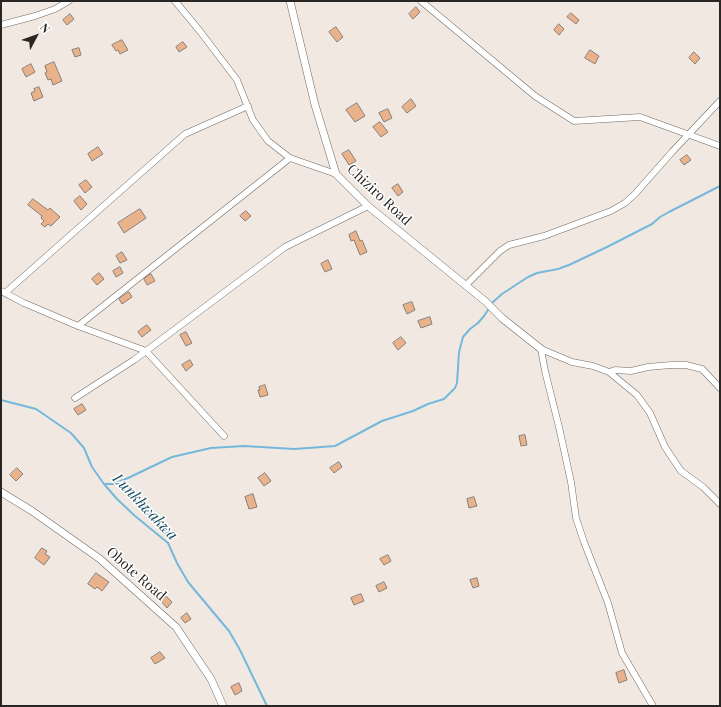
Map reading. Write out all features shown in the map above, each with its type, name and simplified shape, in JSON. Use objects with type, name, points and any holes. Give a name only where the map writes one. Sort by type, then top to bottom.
[{"type":"street","points":[[1,25],[55,9],[69,1]]},
{"type":"street","points":[[175,1],[237,80],[253,120],[268,141],[290,158],[336,174]]},
{"type":"street","name":"Chiziro Road","points":[[290,1],[315,105],[336,174],[368,206],[486,301],[502,318],[541,349]]},
{"type":"street","points":[[421,1],[535,96],[574,121],[640,117],[720,146]]},
{"type":"street","points":[[466,285],[500,251],[509,245],[544,236],[611,212],[625,203],[720,101]]},
{"type":"street","points":[[224,436],[146,351],[78,326],[24,303],[3,292],[186,134],[248,106]]},
{"type":"street","points":[[78,326],[290,158]]},
{"type":"street","points":[[75,398],[146,351],[285,247],[368,206]]},
{"type":"street","points":[[541,349],[572,362],[594,366],[609,372],[637,395],[650,413],[664,447],[681,471],[703,487],[720,504]]},
{"type":"street","points":[[541,349],[571,482],[576,518],[608,603],[622,653],[653,706]]},
{"type":"street","points":[[609,372],[615,370],[631,371],[648,367],[686,365],[702,369],[720,388]]},
{"type":"street","name":"Obote Road","points":[[1,492],[32,511],[100,559],[176,627],[211,679],[223,706]]},
{"type":"building","points":[[416,7],[420,12],[413,19],[409,14]]},
{"type":"building","points":[[571,13],[579,20],[576,24],[567,17]]},
{"type":"building","points":[[70,14],[74,19],[67,25],[63,20]]},
{"type":"building","points":[[559,24],[564,29],[559,35],[554,30]]},
{"type":"building","points":[[336,27],[343,37],[337,42],[329,32]]},
{"type":"building","points":[[122,40],[128,50],[120,54],[112,45]]},
{"type":"building","points":[[183,42],[187,47],[179,52],[176,47]]},
{"type":"building","points":[[79,48],[81,55],[75,57],[72,50]]},
{"type":"building","points":[[590,50],[599,56],[595,64],[585,58]]},
{"type":"building","points":[[694,52],[700,58],[695,64],[689,58]]},
{"type":"building","points":[[54,62],[62,81],[53,85],[51,79],[48,80],[45,73],[47,72],[45,66]]},
{"type":"building","points":[[31,64],[35,72],[26,77],[22,69]]},
{"type":"building","points":[[39,87],[43,97],[34,101],[31,93],[35,91],[34,89]]},
{"type":"building","points":[[411,99],[416,106],[407,113],[402,107]]},
{"type":"building","points":[[357,103],[365,116],[355,122],[346,110]]},
{"type":"building","points":[[388,109],[392,118],[384,122],[379,113]]},
{"type":"building","points":[[380,122],[388,132],[381,137],[373,127]]},
{"type":"building","points":[[98,147],[103,154],[92,161],[88,154]]},
{"type":"building","points":[[349,150],[356,161],[349,165],[342,154]]},
{"type":"building","points":[[687,155],[691,160],[684,165],[680,160]]},
{"type":"building","points":[[86,180],[92,187],[85,193],[79,185]]},
{"type":"building","points":[[398,184],[403,192],[398,196],[392,188]]},
{"type":"building","points":[[80,196],[87,204],[81,210],[74,201]]},
{"type":"building","points":[[33,199],[48,210],[50,208],[60,217],[51,226],[48,224],[45,227],[41,224],[44,221],[41,218],[42,216],[28,205]]},
{"type":"building","points":[[140,209],[146,218],[124,233],[118,223]]},
{"type":"building","points":[[246,211],[251,216],[245,221],[240,216]]},
{"type":"building","points":[[356,231],[367,252],[360,255],[354,240],[351,241],[349,235]]},
{"type":"building","points":[[122,252],[127,260],[120,263],[116,256]]},
{"type":"building","points":[[328,260],[332,269],[325,272],[321,264]]},
{"type":"building","points":[[120,267],[123,273],[116,277],[113,271]]},
{"type":"building","points":[[99,273],[104,279],[97,285],[92,279]]},
{"type":"building","points":[[151,274],[155,281],[147,285],[144,279]]},
{"type":"building","points":[[129,292],[132,297],[122,304],[119,299]]},
{"type":"building","points":[[412,302],[415,310],[407,314],[403,305]]},
{"type":"building","points":[[430,317],[432,324],[421,328],[418,321]]},
{"type":"building","points":[[147,325],[151,330],[142,337],[138,332]]},
{"type":"building","points":[[186,332],[192,343],[186,346],[180,335]]},
{"type":"building","points":[[401,337],[406,343],[398,350],[393,343]]},
{"type":"building","points":[[190,360],[193,365],[186,371],[182,365]]},
{"type":"building","points":[[265,385],[268,395],[260,397],[258,390],[260,390],[259,387]]},
{"type":"building","points":[[82,404],[86,410],[78,415],[74,409]]},
{"type":"building","points":[[525,435],[527,445],[521,446],[519,436]]},
{"type":"building","points":[[339,462],[342,467],[334,473],[330,468]]},
{"type":"building","points":[[17,468],[23,474],[16,481],[10,475]]},
{"type":"building","points":[[265,473],[271,481],[264,486],[258,478]]},
{"type":"building","points":[[253,494],[257,507],[249,509],[245,497]]},
{"type":"building","points":[[474,497],[477,506],[469,508],[467,499]]},
{"type":"building","points":[[42,548],[47,551],[45,554],[50,557],[44,565],[35,558]]},
{"type":"building","points":[[388,555],[391,561],[384,565],[380,559]]},
{"type":"building","points":[[96,573],[109,582],[102,591],[97,587],[95,589],[88,584]]},
{"type":"building","points":[[477,578],[479,586],[473,588],[470,580]]},
{"type":"building","points":[[384,582],[387,588],[379,592],[376,586]]},
{"type":"building","points":[[361,594],[364,601],[354,605],[351,598]]},
{"type":"building","points":[[166,596],[172,602],[167,608],[161,601]]},
{"type":"building","points":[[187,613],[191,619],[185,623],[181,618]]},
{"type":"building","points":[[160,652],[165,658],[155,664],[151,658]]},
{"type":"building","points":[[624,670],[627,680],[619,683],[616,673]]},
{"type":"building","points":[[239,683],[242,691],[235,695],[231,687]]},
{"type":"waterway","points":[[104,484],[113,484],[172,457],[211,448],[244,446],[294,449],[335,446],[382,421],[444,399],[455,388],[457,383],[459,352],[463,337],[478,323],[493,302],[502,294],[528,277],[537,273],[558,269],[569,265],[607,247],[652,224],[669,212],[720,186]]},
{"type":"waterway","name":"Lunkhwakwa","points":[[1,400],[36,409],[71,433],[84,448],[92,467],[117,499],[168,543],[188,582],[229,631],[240,650],[267,706]]}]
